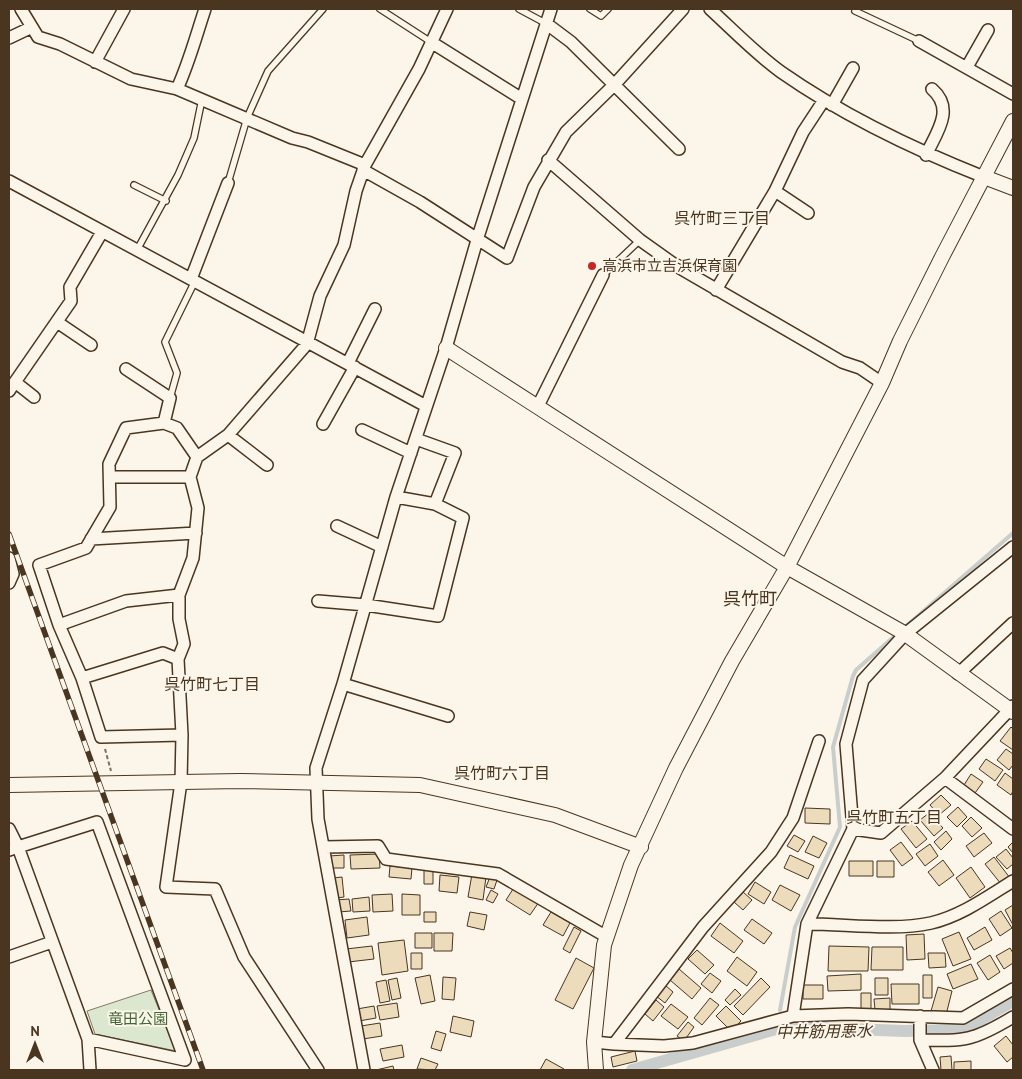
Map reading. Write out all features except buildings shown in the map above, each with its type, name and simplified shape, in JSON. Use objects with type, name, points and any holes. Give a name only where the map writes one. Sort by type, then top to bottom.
[{"type":"street","points":[[21,9],[30,28],[38,37],[60,44],[131,79],[177,89],[364,168],[507,258],[534,187],[566,132],[615,84],[683,9]]},
{"type":"street","points":[[95,62],[124,9]]},
{"type":"street","points":[[177,89],[192,56],[194,43],[205,9]]},
{"type":"street","points":[[318,1070],[244,957],[214,889],[166,887],[181,782],[182,735],[178,659],[184,644],[179,619],[179,594],[193,558],[198,508],[190,478],[197,458],[228,435],[307,344],[320,296],[344,245],[356,191],[364,168],[419,69],[447,9]]},
{"type":"street","points":[[364,1070],[318,819],[316,768],[343,684],[396,497],[446,348],[477,240],[551,9]]},
{"type":"street","points":[[710,9],[780,71],[828,102],[926,154],[1013,188]]},
{"type":"street","points":[[547,24],[571,42],[679,149]]},
{"type":"street","points":[[9,38],[30,28]]},
{"type":"street","points":[[967,67],[988,30]]},
{"type":"street","points":[[918,41],[1013,94]]},
{"type":"street","points":[[431,42],[522,98]]},
{"type":"street","points":[[716,290],[775,191],[803,132],[853,68]]},
{"type":"street","points":[[926,154],[944,116],[940,96],[932,89]]},
{"type":"street","points":[[596,1070],[594,1042],[606,937],[631,865],[685,751],[732,661],[787,567],[882,383],[900,341],[1013,121]]},
{"type":"street","points":[[548,160],[640,240],[678,267],[842,362],[860,368],[882,383]]},
{"type":"street","points":[[9,181],[307,344],[352,365],[426,406]]},
{"type":"street","points":[[193,280],[228,183]]},
{"type":"street","points":[[775,191],[808,213]]},
{"type":"street","points":[[34,397],[12,386],[71,301],[70,287],[102,232]]},
{"type":"street","points":[[538,406],[603,275]]},
{"type":"street","points":[[322,424],[352,365],[375,309]]},
{"type":"street","points":[[57,322],[91,344]]},
{"type":"street","points":[[446,348],[787,567],[900,632],[958,674],[1012,709],[945,778],[881,833],[853,829]]},
{"type":"street","points":[[126,369],[170,398],[164,424]]},
{"type":"street","points":[[182,735],[101,737],[82,678],[58,625],[39,566],[86,548],[110,506],[109,464],[126,428],[164,424],[177,428],[197,458]]},
{"type":"street","points":[[362,430],[411,453]]},
{"type":"street","points":[[228,435],[267,465]]},
{"type":"street","points":[[416,439],[455,453],[435,504]]},
{"type":"street","points":[[110,477],[190,478]]},
{"type":"street","points":[[318,601],[366,605],[438,616],[463,518],[435,504],[396,497]]},
{"type":"street","points":[[337,526],[382,548]]},
{"type":"street","points":[[91,538],[196,533]]},
{"type":"street","points":[[793,1016],[807,924],[853,829],[846,744],[863,680],[900,632],[1013,547]]},
{"type":"street","points":[[9,558],[13,574],[9,583]]},
{"type":"street","points":[[58,625],[126,601],[179,594]]},
{"type":"street","points":[[958,674],[1013,623]]},
{"type":"street","points":[[82,678],[163,654],[178,659]]},
{"type":"street","points":[[343,684],[448,716]]},
{"type":"street","points":[[614,1044],[703,927],[771,852],[793,818],[819,741]]},
{"type":"street","points":[[945,778],[1013,829]]},
{"type":"street","points":[[9,785],[181,782],[420,785],[460,792],[555,815],[641,847]]},
{"type":"street","points":[[13,848],[97,822],[185,1060],[88,1039]]},
{"type":"street","points":[[9,829],[13,848],[52,942],[88,1039],[90,1070]]},
{"type":"street","points":[[324,847],[378,846],[386,858],[498,874],[606,937]]},
{"type":"street","points":[[807,924],[899,925],[931,923],[967,910],[1013,881]]},
{"type":"street","points":[[9,957],[52,942]]},
{"type":"street","points":[[594,1042],[664,1046],[692,1043],[793,1016],[848,1014],[963,1018],[1013,990]]},
{"type":"street","points":[[920,1016],[920,1040],[933,1070]]},
{"type":"street","points":[[920,1040],[959,1041],[978,1038],[1013,1017]]},
{"type":"lane","points":[[228,183],[247,118],[268,71],[323,9]]},
{"type":"lane","points":[[380,9],[431,42]]},
{"type":"lane","points":[[519,9],[547,24]]},
{"type":"lane","points":[[590,9],[602,16],[608,9]]},
{"type":"lane","points":[[856,9],[854,11],[918,41]]},
{"type":"lane","points":[[137,250],[166,201],[194,138],[202,99]]},
{"type":"lane","points":[[134,185],[166,201]]},
{"type":"lane","points":[[603,275],[640,240]]},
{"type":"lane","points":[[170,398],[177,373],[164,342],[193,280]]},
{"type":"path","points":[[101,737],[115,783]]},
{"type":"green space","name":"竜田公園","points":[[151,990],[176,1051],[95,1034],[87,1011]]},
{"type":"waterway","points":[[904,628],[1013,533]]},
{"type":"waterway","points":[[780,1010],[795,927],[840,827],[833,747],[853,676],[856,670],[898,633]]},
{"type":"waterway","name":"中井筋用悪水","points":[[632,1070],[776,1029],[797,1027],[905,1031],[963,1030],[1013,1001]]},
{"type":"railway","points":[[9,534],[203,1070]]},
{"type":"place","name":"高浜市立吉浜保育園","points":[[592,266]]},
{"type":"district","name":"呉竹町三丁目","points":[[722,218]]},
{"type":"district","name":"呉竹町","points":[[750,599]]},
{"type":"district","name":"呉竹町七丁目","points":[[212,684]]},
{"type":"district","name":"呉竹町六丁目","points":[[502,773]]},
{"type":"district","name":"呉竹町五丁目","points":[[894,817]]}]
